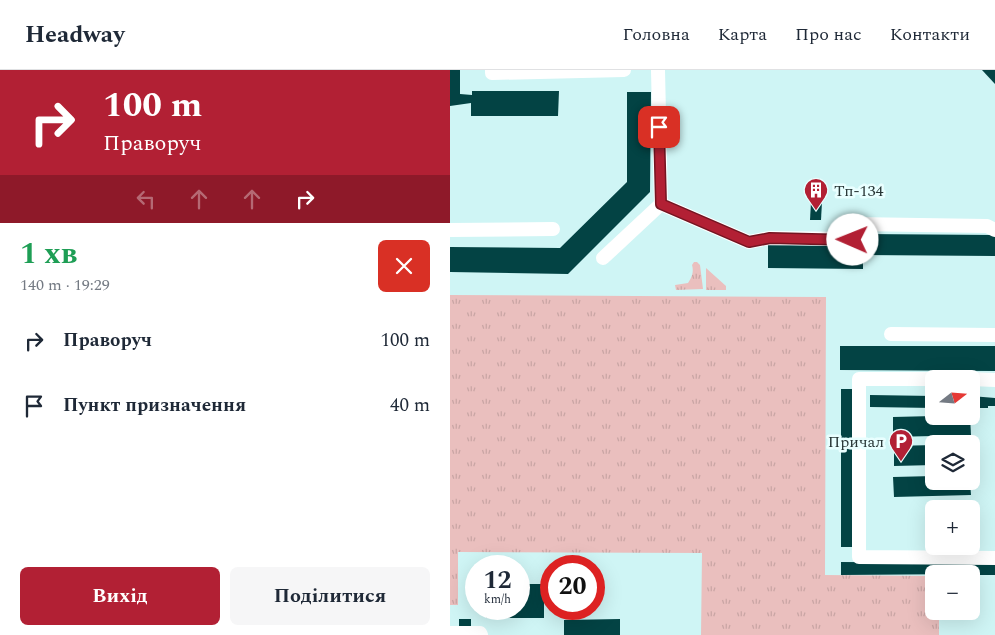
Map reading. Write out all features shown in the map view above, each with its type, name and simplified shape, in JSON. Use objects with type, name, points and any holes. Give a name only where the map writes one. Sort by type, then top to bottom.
[{"type":"lane","points":[[492,70],[492,73],[624,70]]},
{"type":"lane","points":[[603,258],[661,204],[658,70]]},
{"type":"lane","points":[[661,204],[749,242],[770,238],[853,240],[853,224],[986,226],[995,230]]},
{"type":"lane","points":[[450,230],[553,229]]},
{"type":"lane","points":[[891,334],[995,334]]},
{"type":"lane","points":[[925,379],[860,379],[858,557],[995,558]]},
{"type":"lane","points":[[980,380],[995,380]]},
{"type":"lane","points":[[450,633],[480,633],[482,635]]},
{"type":"green space","points":[[694,262],[700,265],[703,289],[676,290],[675,285],[688,283],[691,279]]},
{"type":"green space","points":[[706,268],[726,286],[726,290],[706,290]]},
{"type":"green space","points":[[450,295],[826,297],[825,575],[925,576],[925,620],[939,620],[939,635],[701,635],[702,553],[458,552],[458,605],[450,605]]},
{"type":"building","points":[[450,70],[460,70],[460,94],[472,95],[472,91],[559,91],[558,116],[471,116],[471,103],[450,106]]},
{"type":"building","points":[[982,70],[995,70],[995,84]]},
{"type":"building","points":[[627,92],[651,92],[650,192],[568,274],[450,272],[450,247],[560,248],[627,182]]},
{"type":"building","name":"Тп-134","points":[[811,202],[822,202],[821,220],[810,220]]},
{"type":"building","points":[[863,234],[995,235],[995,256],[863,255],[863,269],[768,268],[768,245],[863,246]]},
{"type":"building","points":[[840,346],[995,346],[995,371],[840,370]]},
{"type":"building","points":[[841,389],[854,389],[854,547],[841,547]]},
{"type":"building","points":[[870,395],[925,396],[925,408],[870,407]]},
{"type":"building","points":[[980,397],[995,398],[995,406],[988,406],[988,408],[980,408]]},
{"type":"building","points":[[925,416],[925,425],[970,425],[971,435],[893,437],[893,417]]},
{"type":"building","points":[[925,445],[925,465],[894,466],[894,446]]},
{"type":"building","points":[[925,476],[925,490],[971,490],[971,495],[894,497],[893,477]]},
{"type":"building","points":[[841,562],[995,563],[995,575],[980,575],[980,565],[925,565],[925,574],[841,575]]},
{"type":"building","points":[[530,584],[540,584],[540,618],[530,618]]},
{"type":"building","points":[[459,619],[471,620],[471,628],[459,627]]},
{"type":"building","points":[[620,619],[620,635],[564,635],[564,620]]},
{"type":"place","name":"Тп-134","points":[[816,211]]},
{"type":"place","name":"Причал","points":[[901,462]]},
{"type":"route","points":[[659,127],[661,204],[749,242],[770,238],[853,240]]}]
